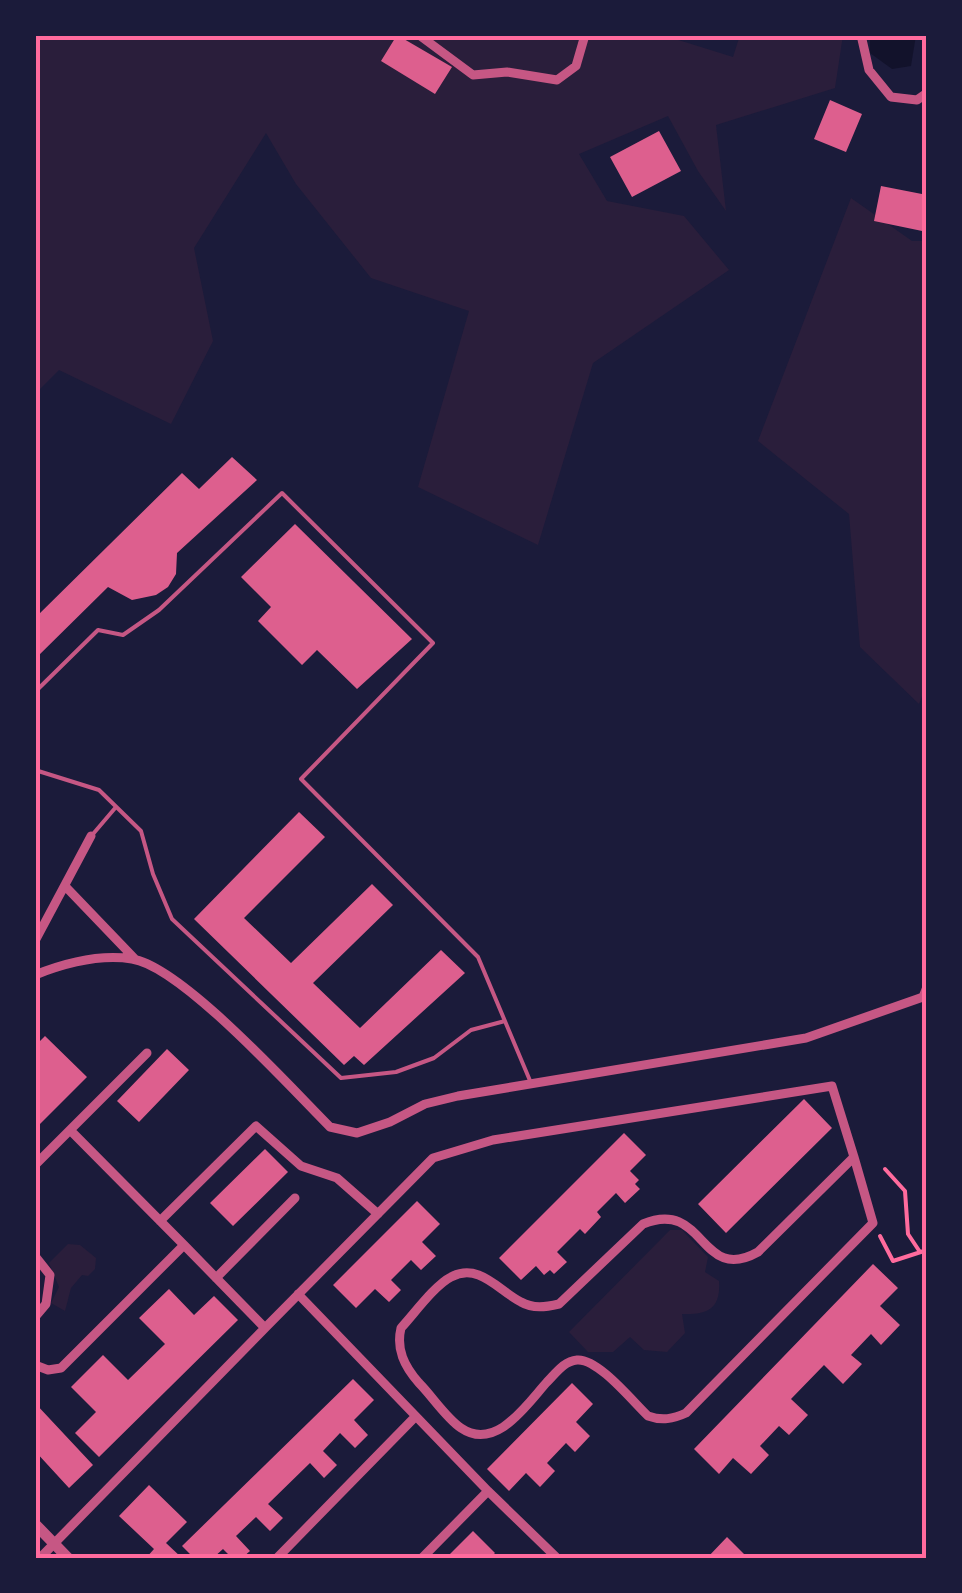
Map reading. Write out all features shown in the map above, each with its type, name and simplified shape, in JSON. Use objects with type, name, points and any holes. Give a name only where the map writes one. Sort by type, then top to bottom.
[{"type":"street","points":[[419,35],[472,75],[508,72],[557,80],[576,66],[585,35]]},
{"type":"street","points":[[861,35],[869,70],[891,97],[917,100],[927,92]]},
{"type":"street","points":[[35,941],[91,836]]},
{"type":"street","points":[[65,886],[134,958],[188,987],[330,1126],[357,1133],[425,1104],[806,1038],[922,996],[927,987]]},
{"type":"street","points":[[35,975],[70,961],[134,958]]},
{"type":"street","points":[[35,1165],[147,1053]]},
{"type":"street","points":[[40,1558],[433,1158],[494,1140],[832,1086],[854,1157],[873,1222],[686,1413],[658,1420],[648,1416],[600,1368],[588,1361],[575,1360],[562,1366],[506,1426],[491,1434],[461,1428],[412,1375],[400,1353],[401,1328],[449,1277],[478,1274],[523,1304],[542,1308],[559,1304],[643,1224],[659,1217],[673,1217],[685,1224],[717,1256],[746,1259],[758,1252],[854,1157]]},
{"type":"street","points":[[160,1221],[256,1126],[301,1166],[337,1178],[378,1214]]},
{"type":"street","points":[[70,1130],[265,1328]]},
{"type":"street","points":[[216,1278],[295,1198]]},
{"type":"street","points":[[35,1364],[48,1370],[61,1368],[184,1246]]},
{"type":"street","points":[[35,1256],[50,1276],[50,1291],[35,1318]]},
{"type":"street","points":[[298,1294],[557,1558]]},
{"type":"street","points":[[277,1558],[415,1417]]},
{"type":"street","points":[[422,1558],[488,1491]]},
{"type":"street","points":[[35,1524],[68,1558]]},
{"type":"lane","points":[[35,692],[98,630],[123,635],[159,610],[282,494],[433,643],[302,779],[478,957],[531,1084]]},
{"type":"lane","points":[[35,770],[98,790],[116,806],[141,832],[172,919],[341,1078],[396,1072],[434,1058],[471,1030],[505,1021]]},
{"type":"lane","points":[[91,836],[116,806]]},
{"type":"path","points":[[884,1170],[905,1191],[908,1234],[920,1252]]},
{"type":"path","points":[[873,1222],[892,1261],[927,1250]]},
{"type":"shaded area","points":[[35,35],[673,35],[672,38],[733,57],[740,35],[843,35],[835,88],[716,125],[726,211],[698,171],[668,116],[579,154],[607,201],[684,216],[729,270],[593,363],[538,545],[418,487],[469,311],[371,278],[296,184],[266,133],[194,248],[213,341],[171,424],[59,370],[35,394]]},
{"type":"shaded area","points":[[870,35],[916,35],[911,66],[892,69],[870,53]]},
{"type":"shaded area","points":[[851,198],[912,241],[927,241],[927,683],[919,704],[860,647],[849,514],[758,441]]},
{"type":"shaded area","points":[[670,1230],[682,1230],[708,1257],[705,1272],[719,1281],[715,1304],[706,1311],[682,1314],[685,1333],[667,1352],[644,1350],[630,1337],[613,1352],[588,1352],[569,1332]]},
{"type":"shaded area","points":[[68,1244],[80,1245],[96,1258],[95,1269],[88,1276],[82,1275],[71,1288],[65,1311],[51,1303],[59,1287],[49,1263]]},
{"type":"building","points":[[397,35],[452,67],[435,94],[381,61]]},
{"type":"building","points":[[830,100],[862,114],[846,152],[814,139]]},
{"type":"building","points":[[927,104],[927,132],[922,131]]},
{"type":"building","points":[[659,131],[681,171],[632,197],[610,157]]},
{"type":"building","points":[[881,186],[927,195],[927,232],[874,221]]},
{"type":"building","points":[[232,457],[257,480],[177,553],[176,574],[168,587],[156,595],[132,600],[108,587],[35,659],[35,618],[182,473],[199,489]]},
{"type":"building","points":[[295,524],[412,639],[357,689],[317,650],[302,665],[258,621],[271,607],[241,577]]},
{"type":"building","points":[[299,812],[325,837],[244,918],[291,963],[372,884],[393,905],[313,983],[360,1028],[441,950],[465,973],[364,1065],[354,1056],[344,1065],[194,919]]},
{"type":"building","points":[[45,1036],[87,1077],[35,1129],[35,1046]]},
{"type":"building","points":[[167,1049],[189,1070],[139,1122],[117,1101]]},
{"type":"building","points":[[804,1099],[832,1128],[726,1233],[698,1204]]},
{"type":"building","points":[[624,1133],[646,1155],[630,1171],[639,1180],[635,1184],[640,1189],[625,1203],[616,1193],[597,1212],[601,1217],[585,1234],[580,1229],[557,1252],[567,1262],[554,1274],[550,1270],[544,1275],[536,1266],[521,1280],[499,1258]]},
{"type":"building","points":[[265,1149],[288,1172],[233,1226],[210,1203]]},
{"type":"building","points":[[417,1201],[440,1224],[422,1242],[436,1256],[421,1270],[411,1260],[391,1280],[401,1290],[389,1302],[375,1289],[356,1308],[333,1285]]},
{"type":"building","points":[[873,1264],[898,1288],[880,1306],[900,1325],[881,1345],[871,1334],[851,1355],[862,1364],[843,1384],[824,1365],[791,1399],[808,1415],[789,1435],[779,1426],[760,1446],[769,1455],[751,1474],[733,1458],[719,1474],[694,1449]]},
{"type":"building","points":[[169,1289],[194,1315],[214,1296],[238,1320],[99,1457],[75,1433],[96,1412],[71,1387],[103,1355],[128,1380],[165,1344],[139,1318]]},
{"type":"building","points":[[353,1379],[374,1400],[354,1420],[368,1435],[355,1448],[340,1433],[323,1451],[337,1465],[324,1478],[310,1463],[268,1504],[283,1518],[270,1531],[256,1517],[236,1536],[250,1551],[242,1558],[232,1558],[223,1549],[213,1558],[194,1558],[182,1546]]},
{"type":"building","points":[[572,1383],[593,1404],[576,1422],[590,1436],[575,1452],[566,1443],[547,1463],[555,1471],[540,1487],[526,1473],[509,1491],[487,1469]]},
{"type":"building","points":[[35,1403],[93,1465],[69,1488],[35,1451]]},
{"type":"building","points":[[149,1485],[187,1522],[166,1543],[182,1558],[146,1558],[154,1549],[119,1516]]},
{"type":"building","points":[[473,1531],[495,1553],[490,1558],[446,1558]]},
{"type":"building","points":[[727,1537],[748,1558],[707,1558]]}]
